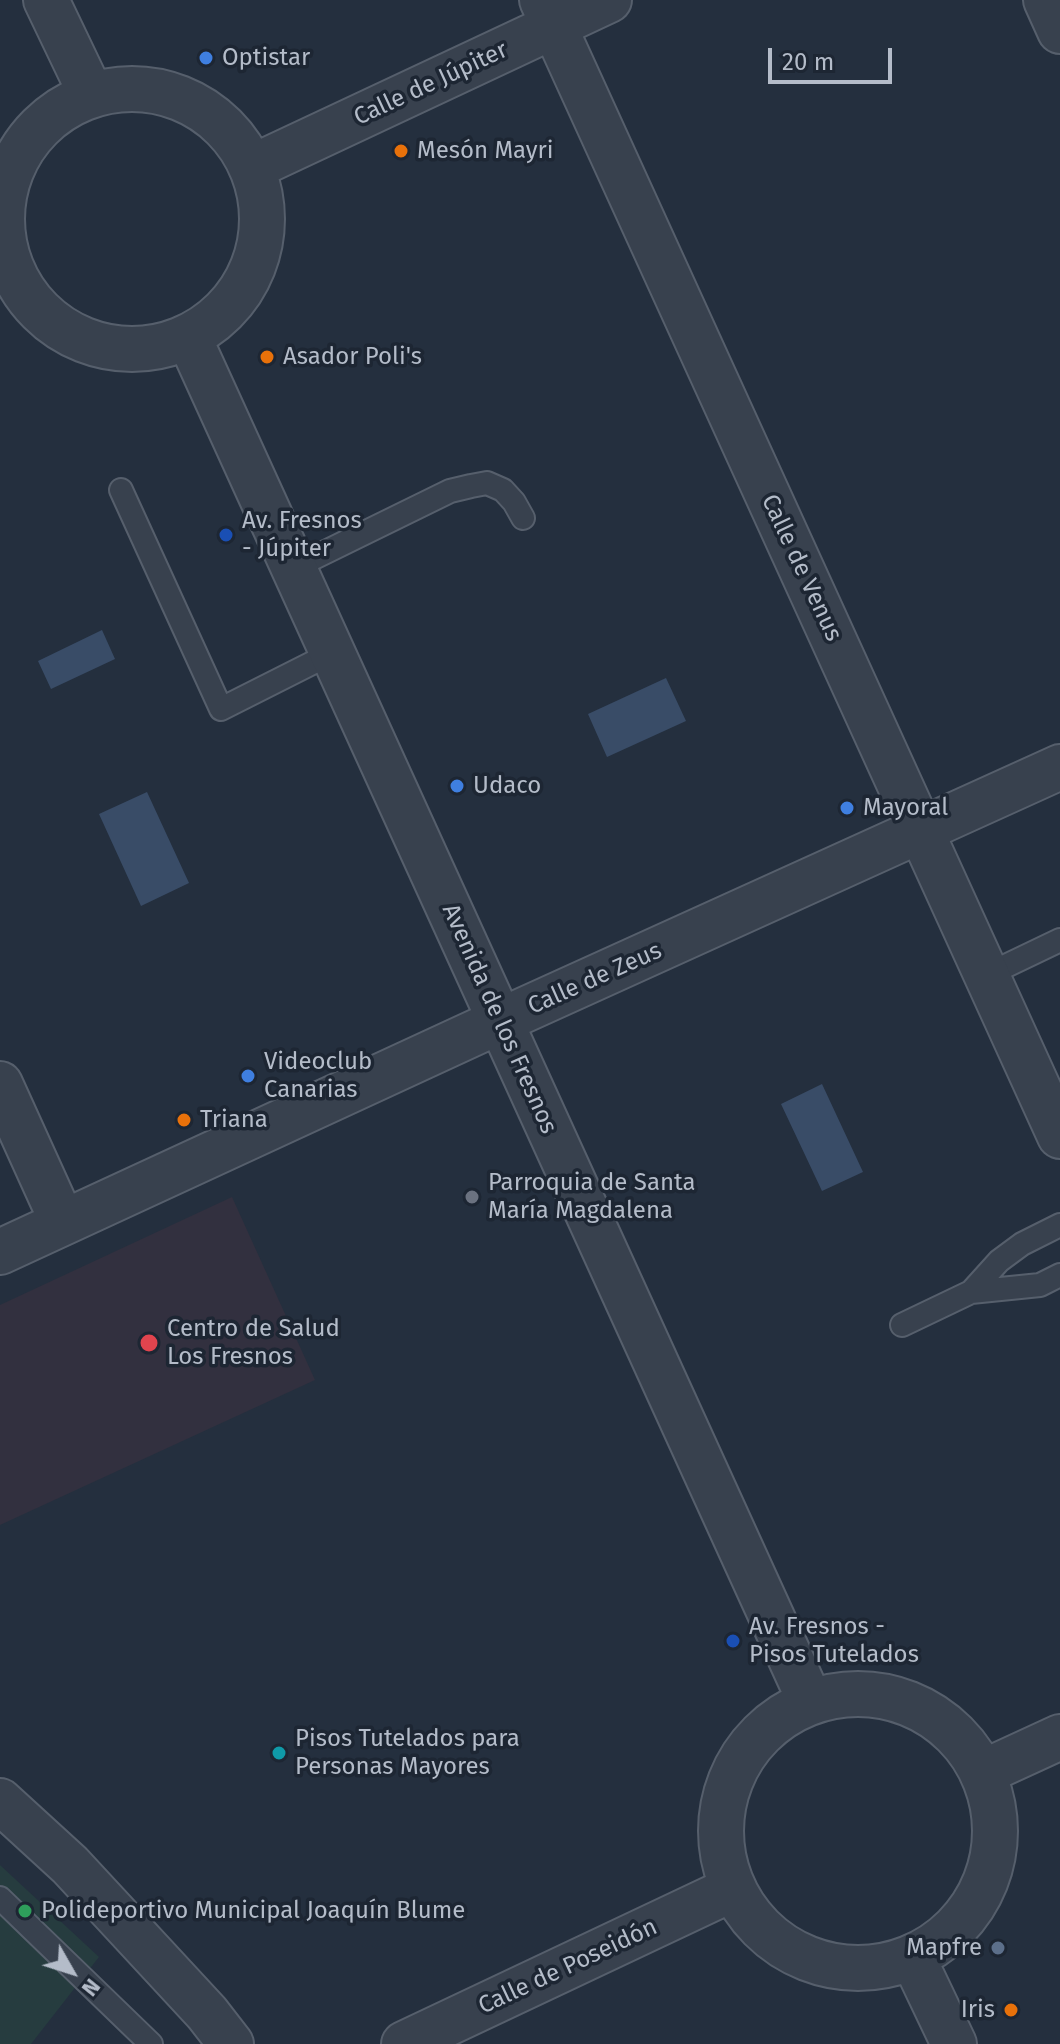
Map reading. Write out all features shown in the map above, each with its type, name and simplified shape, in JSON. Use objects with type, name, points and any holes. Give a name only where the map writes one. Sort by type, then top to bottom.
[{"type":"street","points":[[46,0],[91,94]]},
{"type":"street","name":"Calle de Júpiter","points":[[253,167],[548,13],[609,0]]},
{"type":"street","points":[[1046,0],[1060,31]]},
{"type":"street","name":"Calle de Venus","points":[[548,13],[1060,1136]]},
{"type":"street","points":[[142,88],[190,100],[230,131],[253,167],[263,221],[255,264],[229,307],[189,338],[136,351],[87,343],[42,316],[5,272],[0,220],[10,169],[42,123],[91,94],[142,88]]},
{"type":"street","name":"Avenida de los Fresnos","points":[[189,338],[810,1701]]},
{"type":"street","name":"Calle de Zeus","points":[[0,1252],[1060,767]]},
{"type":"street","points":[[0,1084],[63,1223]]},
{"type":"street","points":[[861,1692],[908,1701],[953,1729],[984,1772],[997,1829],[988,1881],[958,1927],[913,1958],[864,1970],[810,1961],[768,1936],[732,1889],[720,1838],[729,1781],[761,1732],[810,1701],[861,1692]]},
{"type":"street","points":[[984,1772],[1060,1737]]},
{"type":"street","points":[[0,1801],[70,1865],[207,2013],[231,2044]]},
{"type":"street","name":"Calle de Poseidón","points":[[404,2044],[732,1889]]},
{"type":"street","points":[[913,1958],[954,2044]]},
{"type":"lane","points":[[293,568],[450,491],[471,486],[487,483],[503,490],[523,518]]},
{"type":"lane","points":[[121,490],[221,709],[332,653]]},
{"type":"lane","points":[[987,975],[1060,940]]},
{"type":"lane","points":[[971,1292],[999,1261],[1022,1244],[1060,1225]]},
{"type":"lane","points":[[902,1325],[971,1292],[1040,1285],[1060,1275]]},
{"type":"lane","points":[[0,1898],[151,2044]]},
{"type":"shaded area","name":"Centro de Salud Los Fresnos","points":[[232,1197],[315,1380],[0,1525],[0,1305]]},
{"type":"green space","name":"Polideportivo Municipal Joaquín Blume","points":[[0,1865],[99,1957],[31,2044],[0,2044]]},
{"type":"water","points":[[102,630],[115,659],[51,689],[38,661]]},
{"type":"water","points":[[666,678],[686,721],[607,757],[588,714]]},
{"type":"water","points":[[147,792],[189,883],[141,906],[99,814]]},
{"type":"water","points":[[822,1084],[863,1172],[822,1191],[781,1104]]},
{"type":"place","name":"Optistar","points":[[206,58]]},
{"type":"place","name":"Mesón Mayri","points":[[401,151]]},
{"type":"place","name":"Asador Poli's","points":[[267,357]]},
{"type":"place","name":"Av. Fresnos - Júpiter","points":[[226,535]]},
{"type":"place","name":"Udaco","points":[[457,786]]},
{"type":"place","name":"Mayoral","points":[[847,808]]},
{"type":"place","name":"Videoclub Canarias","points":[[248,1076]]},
{"type":"place","name":"Triana","points":[[184,1120]]},
{"type":"place","name":"Parroquia de Santa María Magdalena","points":[[472,1197]]},
{"type":"place","name":"Centro de Salud Los Fresnos","points":[[149,1343]]},
{"type":"place","name":"Av. Fresnos - Pisos Tutelados","points":[[733,1641]]},
{"type":"place","name":"Pisos Tutelados para Personas Mayores","points":[[279,1753]]},
{"type":"place","name":"Polideportivo Municipal Joaquín Blume","points":[[25,1911]]},
{"type":"place","name":"Mapfre","points":[[998,1948]]},
{"type":"place","name":"Iris","points":[[1011,2010]]}]
